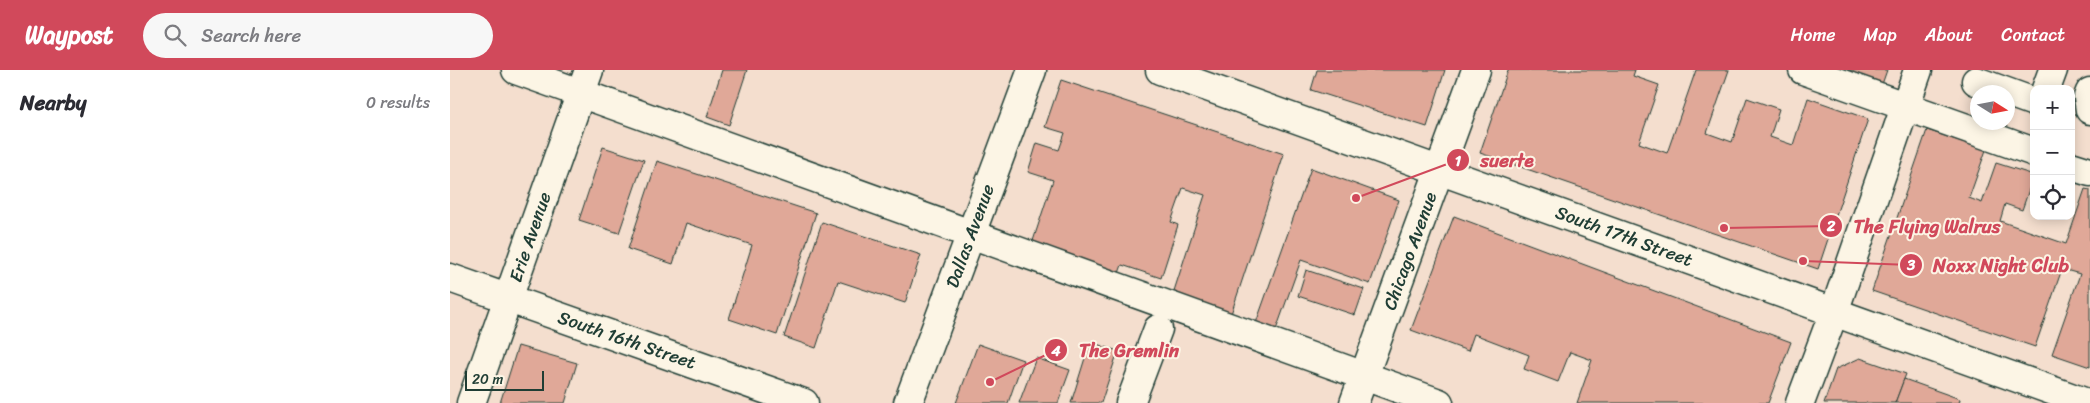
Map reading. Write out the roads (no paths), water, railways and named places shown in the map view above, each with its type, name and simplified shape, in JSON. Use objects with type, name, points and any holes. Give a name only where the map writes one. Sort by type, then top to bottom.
[{"type":"street","points":[[516,70],[584,81],[971,233],[1439,403]]},
{"type":"street","name":"Dallas Avenue","points":[[908,403],[1032,70]]},
{"type":"street","name":"South 17th Street","points":[[1160,70],[2087,403]]},
{"type":"street","name":"Chicago Avenue","points":[[1354,403],[1476,70]]},
{"type":"street","points":[[1803,70],[2030,151]]},
{"type":"street","points":[[1800,403],[1834,312],[1918,70]]},
{"type":"street","points":[[2047,85],[2053,70]]},
{"type":"street","name":"Erie Avenue","points":[[471,403],[584,81]]},
{"type":"street","points":[[1976,81],[2030,101]]},
{"type":"street","points":[[2090,92],[2088,97],[2090,110]]},
{"type":"street","points":[[2075,167],[2090,172]]},
{"type":"street","name":"South 16th Street","points":[[450,278],[804,403]]},
{"type":"street","points":[[1130,403],[1158,330]]},
{"type":"place","name":"suerte","points":[[1356,198]]},
{"type":"place","name":"The Flying Walrus","points":[[1724,228]]},
{"type":"place","name":"Noxx Night Club","points":[[1803,261]]},
{"type":"place","name":"The Gremlin","points":[[990,382]]}]
